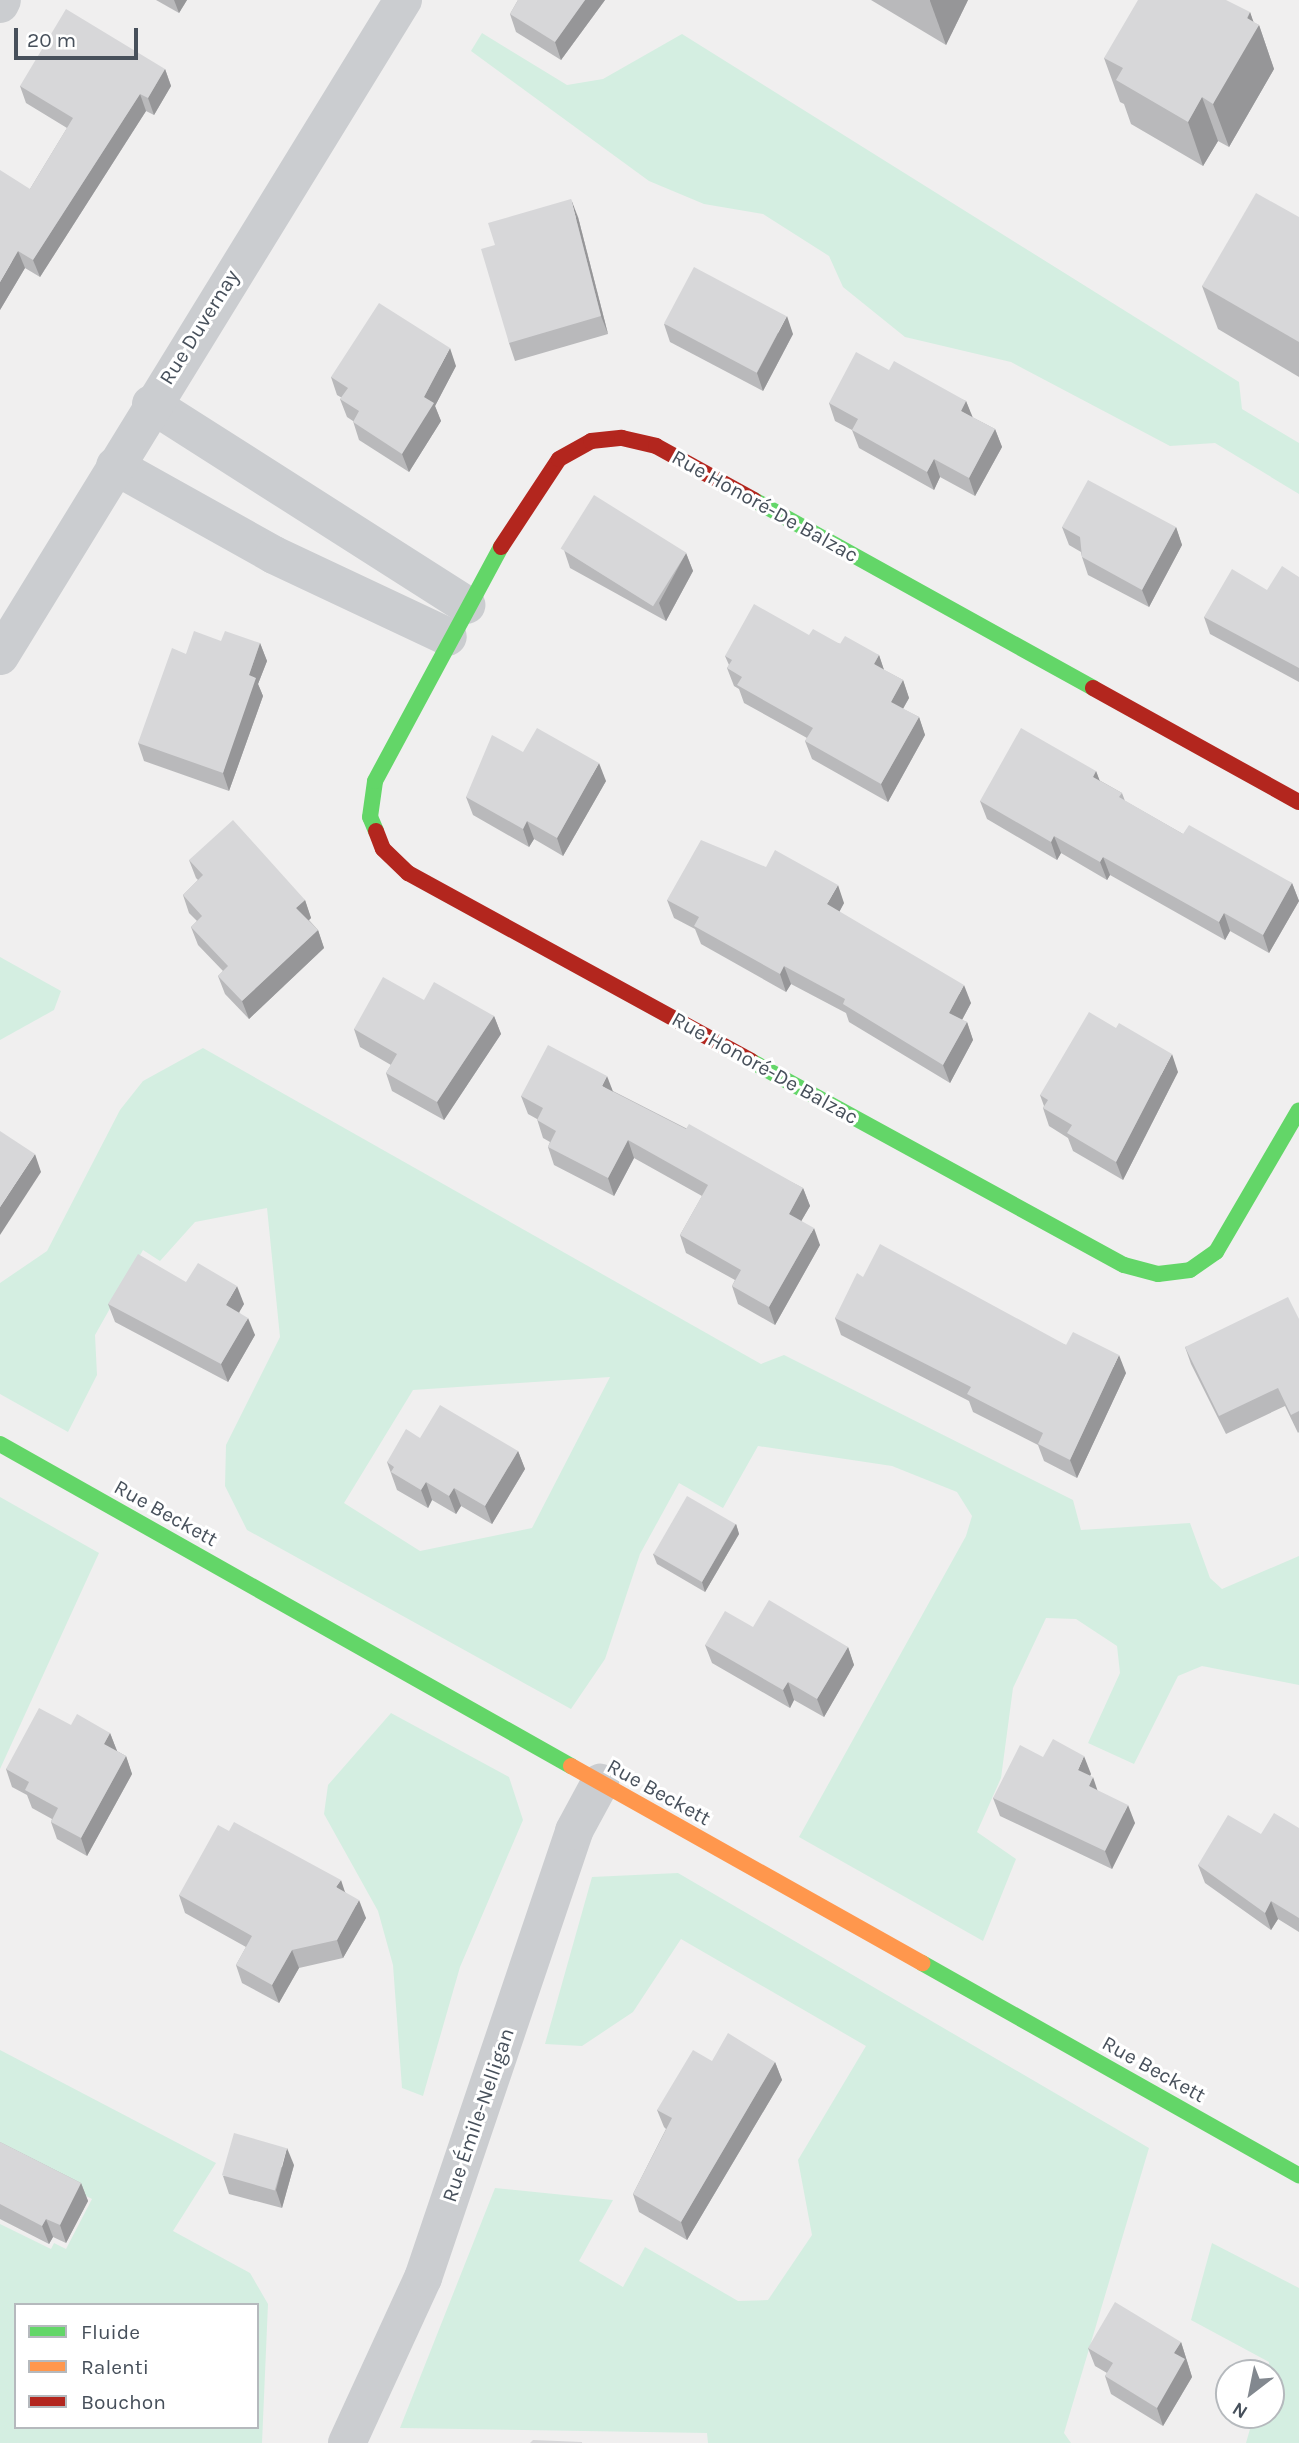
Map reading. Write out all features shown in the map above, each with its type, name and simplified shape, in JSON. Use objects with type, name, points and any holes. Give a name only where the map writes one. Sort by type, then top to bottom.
[{"type":"street","name":"Rue Duvernay","points":[[0,656],[151,404],[402,0]]},
{"type":"street","points":[[151,404],[466,605]]},
{"type":"street","name":"Rue Honoré-De Balzac","points":[[1299,802],[656,446],[622,438],[591,442],[559,459],[448,638],[375,781],[370,817],[383,849],[408,873],[1124,1265],[1158,1274],[1189,1270],[1216,1252],[1299,1110]]},
{"type":"street","points":[[115,466],[274,555],[448,638]]},
{"type":"street","name":"Rue Beckett","points":[[0,1444],[1299,2175]]},
{"type":"street","name":"Rue Émile-Nelligan","points":[[347,2443],[424,2278],[574,1831],[600,1783]]},
{"type":"green space","points":[[482,33],[567,85],[603,79],[682,34],[1239,382],[1242,409],[1299,443],[1299,494],[1215,443],[1170,446],[1011,362],[905,337],[843,287],[829,256],[763,214],[704,204],[649,181],[471,51]]},
{"type":"green space","points":[[0,957],[61,991],[54,1010],[0,1040]]},
{"type":"green space","points":[[203,1048],[761,1364],[784,1355],[1073,1500],[1081,1530],[1190,1523],[1210,1578],[1222,1589],[1299,1556],[1299,1685],[1202,1666],[1178,1676],[1134,1764],[1088,1743],[1120,1673],[1117,1646],[1076,1619],[1046,1618],[1013,1688],[1001,1778],[977,1832],[1016,1859],[983,1941],[799,1837],[966,1536],[972,1516],[957,1492],[892,1466],[758,1446],[723,1508],[679,1483],[640,1554],[605,1659],[571,1709],[247,1530],[225,1486],[226,1445],[280,1337],[267,1208],[195,1222],[160,1261],[143,1250],[95,1335],[97,1375],[68,1432],[0,1394],[0,1283],[47,1251],[120,1110],[143,1081]],"holes":[[[610,1377],[532,1528],[420,1551],[344,1503],[413,1390]]]},
{"type":"green space","points":[[0,1497],[99,1553],[0,1769]]},
{"type":"green space","points":[[391,1713],[509,1777],[523,1820],[460,1967],[423,2096],[402,2088],[393,1965],[378,1911],[324,1814],[328,1785]]},
{"type":"green space","points":[[678,1873],[1149,2148],[1064,2433],[1071,2443],[708,2443],[707,2433],[400,2428],[495,2188],[613,2200],[579,2261],[623,2287],[645,2247],[738,2301],[768,2300],[812,2235],[798,2160],[866,2046],[681,1939],[633,2012],[582,2046],[545,2044],[592,1877]]},
{"type":"green space","points":[[0,2050],[216,2163],[173,2231],[250,2273],[268,2304],[262,2443],[0,2443],[0,2224],[51,2249],[54,2243],[66,2249],[92,2199],[0,2152]]},
{"type":"green space","points":[[1212,2243],[1299,2288],[1299,2443],[1246,2443],[1250,2429],[1285,2429],[1285,2359],[1263,2359],[1191,2320]]},
{"type":"building","points":[[518,0],[585,0],[555,42],[510,14]]},
{"type":"building","points":[[1138,0],[1226,0],[1250,12],[1247,18],[1259,25],[1213,104],[1202,97],[1188,122],[1116,80],[1123,68],[1104,58]]},
{"type":"building","points":[[66,9],[165,69],[148,98],[140,94],[33,260],[18,251],[0,282],[0,170],[30,189],[73,118],[20,86]]},
{"type":"building","points":[[1256,193],[1299,217],[1299,342],[1202,286]]},
{"type":"building","points":[[571,199],[601,316],[509,343],[481,249],[495,245],[488,223]]},
{"type":"building","points":[[694,267],[787,316],[757,373],[664,324]]},
{"type":"building","points":[[379,303],[450,348],[424,397],[434,403],[402,454],[353,422],[359,411],[340,399],[348,388],[331,377]]},
{"type":"building","points":[[856,352],[889,370],[894,361],[966,401],[961,411],[995,429],[969,478],[934,459],[927,472],[852,430],[858,419],[829,403]]},
{"type":"building","points":[[1088,480],[1176,527],[1142,590],[1082,557],[1080,537],[1062,527]]},
{"type":"building","points":[[594,495],[686,553],[653,606],[561,548]]},
{"type":"building","points":[[1282,566],[1299,577],[1299,668],[1204,617],[1232,569],[1267,590]]},
{"type":"building","points":[[754,604],[809,635],[813,629],[840,644],[845,636],[879,655],[874,664],[903,680],[891,702],[919,717],[881,784],[805,741],[813,728],[737,685],[742,677],[727,668],[732,660],[725,656]]},
{"type":"building","points":[[194,631],[221,641],[225,631],[260,643],[249,675],[256,678],[223,773],[138,743],[172,648],[186,654]]},
{"type":"building","points":[[537,728],[599,763],[557,838],[527,821],[523,829],[466,797],[492,735],[523,752]]},
{"type":"building","points":[[1021,728],[1096,771],[1093,777],[1122,793],[1119,797],[1183,834],[1189,825],[1292,883],[1263,935],[1224,913],[1219,922],[1103,857],[1100,862],[1054,836],[1051,842],[980,801]]},
{"type":"building","points":[[233,820],[305,900],[296,908],[318,930],[242,1001],[218,976],[228,966],[191,927],[202,916],[183,895],[203,875],[189,860]]},
{"type":"building","points":[[701,840],[766,867],[775,850],[838,885],[827,904],[964,985],[949,1013],[967,1022],[943,1065],[843,1004],[845,999],[784,966],[780,974],[694,926],[699,917],[667,900]]},
{"type":"building","points":[[383,977],[424,1000],[434,982],[494,1016],[437,1102],[386,1073],[397,1054],[354,1029]]},
{"type":"building","points":[[1089,1012],[1116,1028],[1119,1023],[1172,1054],[1116,1162],[1067,1133],[1072,1125],[1043,1108],[1048,1100],[1040,1095]]},
{"type":"building","points":[[548,1045],[607,1076],[602,1086],[686,1129],[689,1124],[803,1188],[789,1214],[814,1228],[769,1307],[732,1286],[741,1270],[680,1235],[708,1185],[628,1140],[608,1178],[548,1147],[556,1131],[537,1120],[543,1108],[521,1096]]},
{"type":"building","points":[[0,1131],[35,1154],[0,1207]]},
{"type":"building","points":[[880,1244],[1066,1345],[1073,1332],[1119,1355],[1070,1460],[1038,1444],[1043,1433],[967,1394],[971,1387],[835,1318],[857,1273],[863,1277]]},
{"type":"building","points":[[138,1254],[186,1282],[198,1263],[237,1286],[226,1305],[248,1318],[221,1364],[108,1304]]},
{"type":"building","points":[[1288,1297],[1299,1319],[1299,1411],[1291,1415],[1278,1388],[1219,1416],[1185,1347]]},
{"type":"building","points":[[440,1405],[518,1451],[485,1506],[454,1488],[449,1496],[426,1482],[421,1490],[391,1472],[394,1467],[387,1462],[406,1429],[420,1438]]},
{"type":"building","points":[[687,1496],[735,1524],[702,1582],[654,1554]]},
{"type":"building","points":[[769,1600],[848,1647],[817,1699],[788,1682],[783,1690],[705,1645],[725,1611],[753,1627]]},
{"type":"building","points":[[39,1708],[71,1725],[77,1714],[110,1733],[104,1744],[126,1756],[81,1838],[51,1822],[58,1808],[25,1790],[29,1782],[6,1769]]},
{"type":"building","points":[[1053,1739],[1084,1756],[1078,1770],[1093,1777],[1089,1786],[1128,1805],[1105,1851],[993,1798],[1020,1745],[1043,1757]]},
{"type":"building","points":[[1274,1813],[1299,1828],[1299,1918],[1271,1901],[1265,1913],[1198,1865],[1228,1815],[1261,1834]]},
{"type":"building","points":[[234,1822],[341,1880],[336,1887],[359,1900],[337,1940],[292,1950],[272,1985],[236,1965],[252,1936],[179,1895],[218,1825],[229,1831]]},
{"type":"building","points":[[728,2033],[775,2062],[681,2222],[633,2194],[672,2118],[657,2110],[693,2050],[712,2061]]},
{"type":"building","points":[[234,2133],[287,2148],[275,2190],[222,2175]]},
{"type":"building","points":[[0,2142],[81,2183],[60,2225],[46,2219],[42,2226],[0,2204]]},
{"type":"building","points":[[1115,2302],[1181,2342],[1174,2353],[1185,2359],[1157,2408],[1105,2376],[1113,2363],[1088,2348]]},
{"type":"building","points":[[533,2440],[582,2442],[582,2443],[530,2443]]},
{"type":"traffic: fast","points":[[754,500],[1093,688]]},
{"type":"traffic: fast","points":[[376,831],[370,817],[375,781],[501,547]]},
{"type":"traffic: fast","points":[[751,1061],[1124,1265],[1158,1274],[1190,1270],[1216,1252],[1299,1110]]},
{"type":"traffic: fast","points":[[0,1444],[571,1766]]},
{"type":"traffic: fast","points":[[922,1963],[1299,2175]]},
{"type":"traffic: slow","points":[[571,1766],[922,1963]]},
{"type":"traffic: jam","points":[[501,547],[559,459],[591,441],[622,438],[656,446],[754,500]]},
{"type":"traffic: jam","points":[[1093,688],[1299,802]]},
{"type":"traffic: jam","points":[[376,831],[383,849],[408,873],[751,1061]]}]
